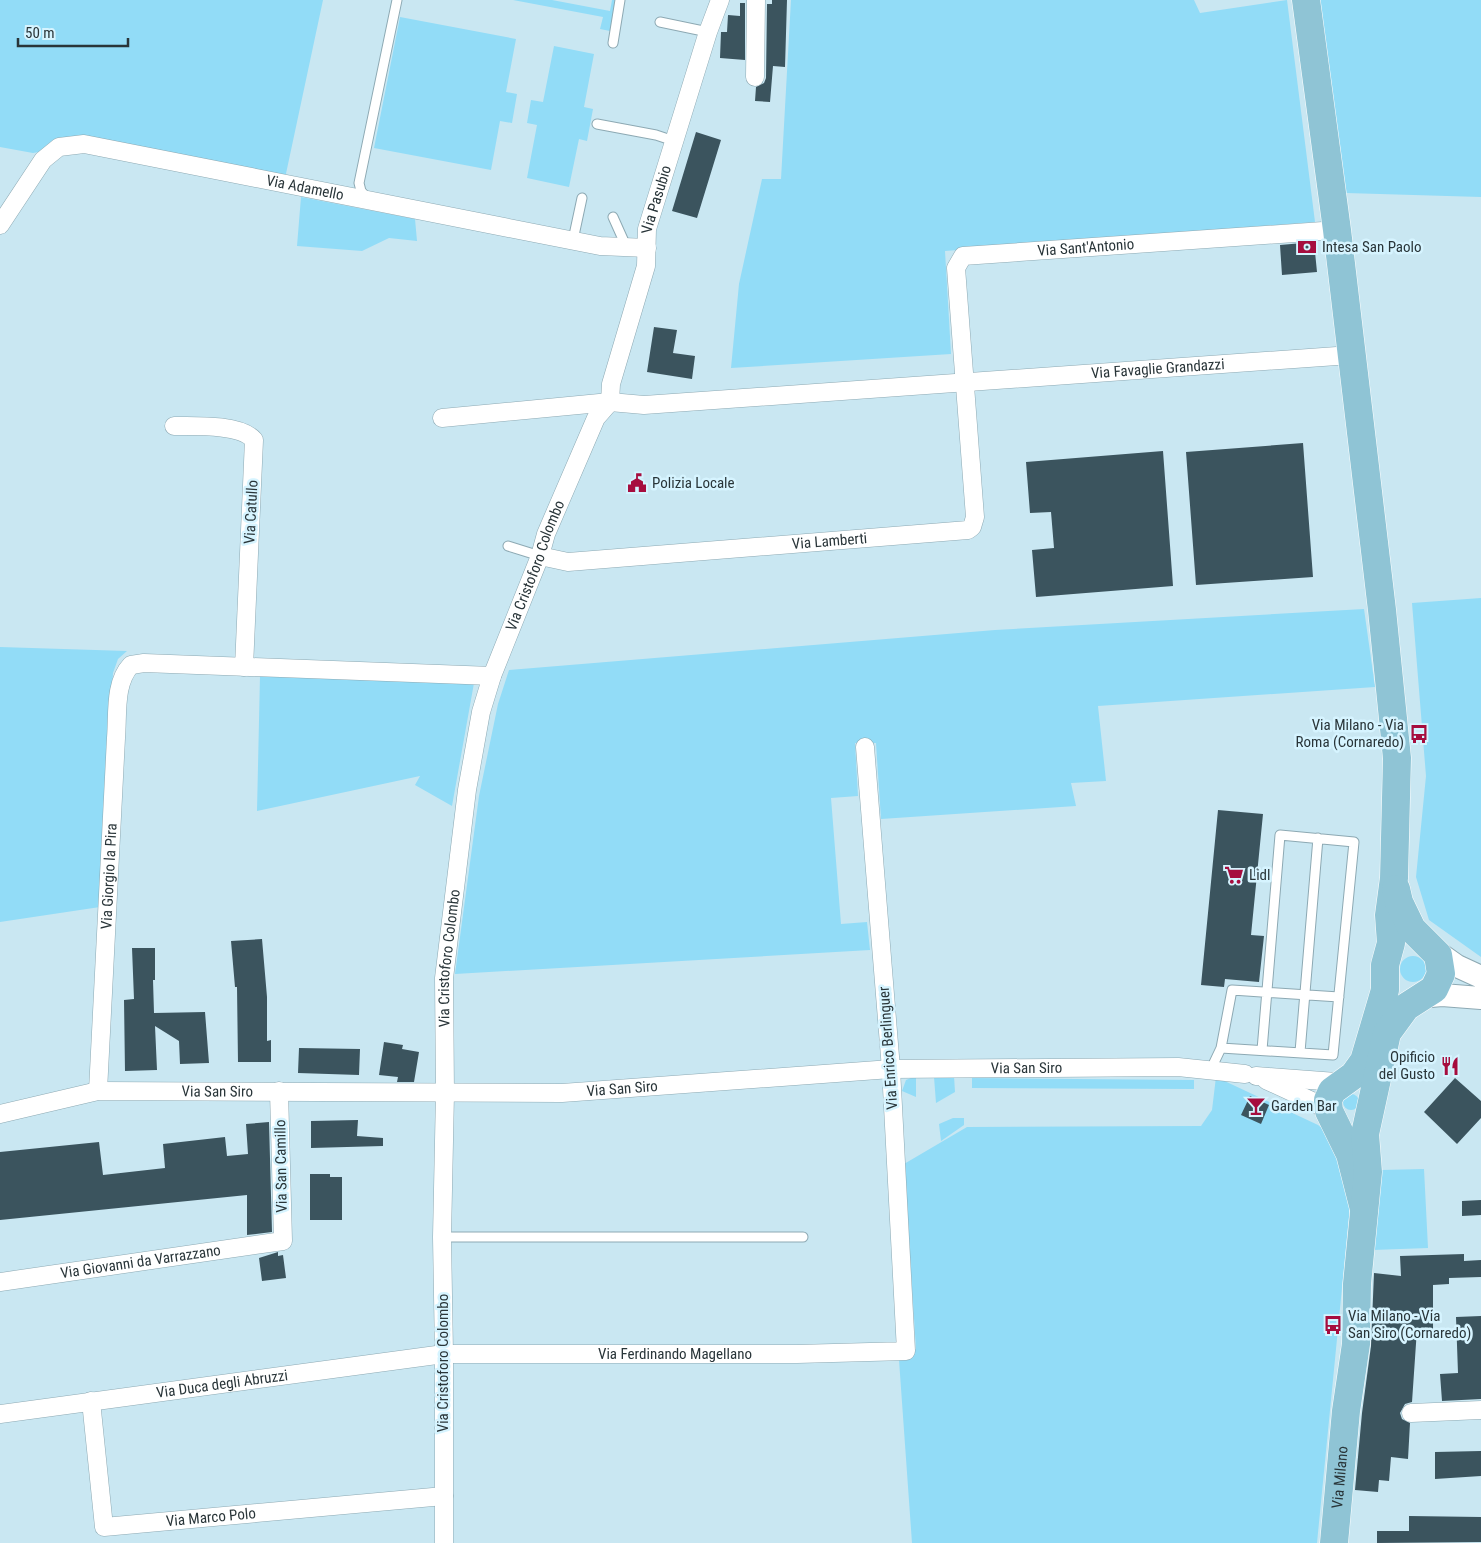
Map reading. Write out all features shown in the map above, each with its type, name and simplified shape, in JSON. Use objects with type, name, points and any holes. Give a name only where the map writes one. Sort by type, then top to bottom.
[{"type":"main road","points":[[1306,0],[1337,230],[1382,610],[1396,758],[1394,878],[1389,915],[1390,943],[1384,996],[1366,1055],[1358,1070],[1329,1097],[1328,1108],[1350,1154],[1364,1209]]},
{"type":"main road","points":[[1312,0],[1321,115]]},
{"type":"main road","points":[[1394,878],[1399,902],[1405,916],[1412,929],[1430,946],[1440,959],[1442,972],[1438,984],[1423,995],[1400,994],[1390,986],[1387,967],[1394,948],[1405,942],[1417,941],[1430,946]]},
{"type":"main road","name":"Via Milano","points":[[1334,1543],[1346,1411],[1343,1382],[1345,1344],[1357,1284],[1368,1172],[1365,1138],[1387,1033],[1406,1007],[1423,995]]},
{"type":"main road","points":[[1331,1115],[1339,1123],[1352,1126],[1364,1121],[1372,1110]]},
{"type":"street","name":"Via Pasubio","points":[[610,402],[611,384],[646,266],[648,229],[708,32],[720,0]]},
{"type":"street","points":[[755,77],[756,0]]},
{"type":"street","name":"Via Adamello","points":[[0,225],[43,160],[59,147],[84,144],[600,246],[647,248]]},
{"type":"street","name":"Via Sant'Antonio","points":[[963,381],[956,268],[962,256],[1337,230]]},
{"type":"street","name":"Via Favaglie Grandazzi","points":[[442,418],[610,402],[644,405],[1351,355]]},
{"type":"street","name":"Via Lamberti","points":[[540,556],[568,562],[968,530],[972,527],[975,517],[963,381]]},
{"type":"street","name":"Via Cristoforo Colombo","points":[[444,1543],[442,1237],[445,1093],[444,978],[467,790],[481,712],[492,676],[540,556],[546,534],[596,418],[610,402]]},
{"type":"street","name":"Via Catullo","points":[[174,426],[210,426],[249,434],[254,440],[244,667]]},
{"type":"street","name":"Via Giorgio la Pira","points":[[98,1091],[120,682],[124,672],[131,664],[244,667]]},
{"type":"street","points":[[244,667],[492,676]]},
{"type":"street","name":"Via Enrico Berlinguer","points":[[865,747],[890,1069],[906,1351]]},
{"type":"street","points":[[1430,946],[1457,966],[1481,977]]},
{"type":"street","points":[[1423,995],[1481,998]]},
{"type":"street","name":"Via San Siro","points":[[0,1114],[98,1091],[562,1093],[890,1069],[1211,1069],[1245,1074]]},
{"type":"street","points":[[1331,1115],[1316,1103],[1256,1076],[1336,1082],[1347,1080]]},
{"type":"street","name":"Via San Camillo","points":[[279,1091],[283,1241]]},
{"type":"street","name":"Via Giovanni da Varrazzano","points":[[0,1282],[283,1241]]},
{"type":"street","name":"Via Ferdinando Magellano","points":[[444,1354],[797,1354],[906,1351]]},
{"type":"street","name":"Via Duca degli Abruzzi","points":[[0,1414],[444,1354]]},
{"type":"street","name":"Via Marco Polo","points":[[90,1401],[104,1527],[444,1496]]},
{"type":"street","points":[[1411,1413],[1481,1410]]},
{"type":"lane","points":[[369,200],[361,191],[359,183],[397,0]]},
{"type":"lane","points":[[613,43],[617,1]]},
{"type":"lane","points":[[660,22],[708,32]]},
{"type":"lane","points":[[597,124],[656,135],[674,141]]},
{"type":"lane","points":[[573,240],[582,198]]},
{"type":"lane","points":[[613,217],[626,246]]},
{"type":"lane","points":[[508,546],[540,556]]},
{"type":"lane","points":[[1221,1048],[1333,1055],[1354,842],[1280,835],[1262,1050]]},
{"type":"lane","points":[[1300,1052],[1318,838]]},
{"type":"lane","points":[[1211,1069],[1221,1048],[1232,990],[1339,998]]},
{"type":"lane","points":[[442,1237],[803,1237]]},
{"type":"shaded area","points":[[0,0],[323,0],[284,183],[84,144],[33,153],[0,147]]},
{"type":"shaded area","points":[[513,0],[552,0],[610,11],[612,0],[615,0],[610,31],[600,29],[603,17]]},
{"type":"shaded area","points":[[791,0],[1194,0],[1200,13],[1287,0],[1315,222],[945,251],[951,354],[731,368],[739,284],[762,179],[781,179]]},
{"type":"shaded area","points":[[1320,0],[1481,0],[1481,197],[1346,193]]},
{"type":"shaded area","points":[[400,17],[516,39],[506,92],[517,94],[512,123],[500,121],[491,170],[374,148]]},
{"type":"shaded area","points":[[554,46],[594,54],[584,107],[593,109],[587,141],[579,139],[569,187],[527,178],[537,125],[527,123],[531,100],[543,102]]},
{"type":"shaded area","points":[[301,197],[415,219],[417,241],[389,238],[362,251],[297,246]]},
{"type":"shaded area","points":[[1481,598],[1481,957],[1429,920],[1416,877],[1426,776],[1412,603]]},
{"type":"shaded area","points":[[1364,609],[1375,687],[1098,706],[1106,781],[1071,783],[1076,806],[881,819],[876,743],[855,743],[858,796],[831,798],[841,924],[867,922],[870,950],[455,974],[479,796],[498,704],[509,670],[995,630]]},
{"type":"shaded area","points":[[0,647],[127,651],[118,659],[113,673],[100,907],[0,922]]},
{"type":"shaded area","points":[[260,676],[474,683],[452,806],[415,785],[420,776],[257,811]]},
{"type":"shaded area","points":[[1413,956],[1422,960],[1426,969],[1422,978],[1413,982],[1404,978],[1400,969],[1404,960]]},
{"type":"shaded area","points":[[916,1076],[916,1097],[902,1091],[906,1080]]},
{"type":"shaded area","points":[[954,1076],[955,1092],[936,1103],[934,1077]]},
{"type":"shaded area","points":[[1216,1077],[1318,1125],[1334,1138],[1351,1196],[1317,1543],[912,1543],[899,1360],[916,1349],[904,1164],[967,1127],[1201,1126],[1212,1110]]},
{"type":"shaded area","points":[[972,1078],[1194,1080],[1194,1089],[972,1088]]},
{"type":"shaded area","points":[[1348,1094],[1354,1094],[1359,1099],[1357,1108],[1348,1110],[1343,1105],[1343,1099]]},
{"type":"shaded area","points":[[953,1118],[964,1118],[964,1125],[941,1141],[939,1124]]},
{"type":"shaded area","points":[[1424,1169],[1428,1248],[1373,1250],[1381,1170]]},
{"type":"building","points":[[772,0],[787,0],[785,67],[773,66],[770,102],[755,101],[756,87],[764,83],[766,78],[767,4],[772,4]]},
{"type":"building","points":[[740,3],[745,3],[745,60],[720,58],[721,32],[727,32],[728,15],[740,16]]},
{"type":"building","points":[[696,132],[721,140],[697,218],[672,211]]},
{"type":"building","points":[[1314,242],[1317,272],[1282,275],[1280,245]]},
{"type":"building","points":[[654,327],[677,330],[673,353],[695,356],[692,379],[647,372]]},
{"type":"building","points":[[1303,443],[1313,577],[1196,585],[1186,452]]},
{"type":"building","points":[[1163,451],[1173,586],[1036,597],[1032,550],[1054,548],[1051,512],[1030,513],[1026,462]]},
{"type":"building","name":"Lidl","points":[[1218,810],[1263,814],[1251,935],[1264,936],[1259,982],[1225,979],[1224,987],[1201,985]]},
{"type":"building","points":[[262,939],[267,997],[267,1041],[271,1040],[271,1062],[238,1062],[237,987],[235,987],[231,941]]},
{"type":"building","points":[[132,948],[155,948],[155,980],[153,980],[154,1013],[205,1012],[209,1063],[180,1064],[179,1041],[155,1026],[157,1070],[125,1071],[124,1000],[134,999]]},
{"type":"building","points":[[384,1042],[403,1045],[402,1049],[419,1052],[414,1082],[397,1082],[398,1077],[379,1075]]},
{"type":"building","points":[[299,1048],[360,1049],[359,1075],[298,1073]]},
{"type":"building","points":[[1455,1078],[1481,1101],[1481,1118],[1457,1144],[1424,1112]]},
{"type":"building","points":[[1250,1096],[1269,1105],[1261,1124],[1241,1115]]},
{"type":"building","points":[[358,1120],[357,1136],[383,1138],[383,1146],[311,1148],[311,1121]]},
{"type":"building","points":[[269,1122],[272,1232],[247,1235],[247,1195],[0,1220],[0,1152],[99,1142],[103,1175],[165,1168],[163,1144],[225,1137],[227,1156],[248,1154],[246,1124]]},
{"type":"building","points":[[310,1174],[330,1174],[330,1177],[342,1177],[342,1220],[310,1220]]},
{"type":"building","points":[[1481,1200],[1481,1215],[1462,1216],[1462,1201]]},
{"type":"building","points":[[278,1252],[278,1256],[283,1255],[286,1278],[262,1281],[259,1258]]},
{"type":"building","points":[[1464,1254],[1464,1261],[1481,1260],[1481,1277],[1449,1278],[1449,1284],[1433,1285],[1433,1329],[1417,1329],[1412,1402],[1405,1404],[1400,1413],[1402,1419],[1410,1423],[1408,1459],[1391,1457],[1389,1481],[1379,1480],[1378,1492],[1355,1490],[1362,1413],[1371,1346],[1374,1273],[1401,1276],[1400,1256]]},
{"type":"building","points":[[1481,1316],[1481,1399],[1442,1401],[1440,1374],[1458,1373],[1456,1317]]},
{"type":"building","points":[[1481,1451],[1481,1476],[1435,1479],[1435,1452]]},
{"type":"building","points":[[1409,1516],[1481,1517],[1481,1542],[1377,1543],[1377,1531],[1409,1531]]},
{"type":"place","name":"Intesa San Paolo","points":[[1307,247]]},
{"type":"place","name":"Polizia Locale","points":[[637,483]]},
{"type":"place","name":"Via Milano - Via Roma (Cornaredo)","points":[[1419,734]]},
{"type":"place","name":"Lidl","points":[[1234,875]]},
{"type":"place","name":"Opificio del Gusto","points":[[1450,1066]]},
{"type":"place","name":"Garden Bar","points":[[1256,1106]]},
{"type":"place","name":"Via Milano - Via San Siro (Cornaredo)","points":[[1333,1325]]}]
